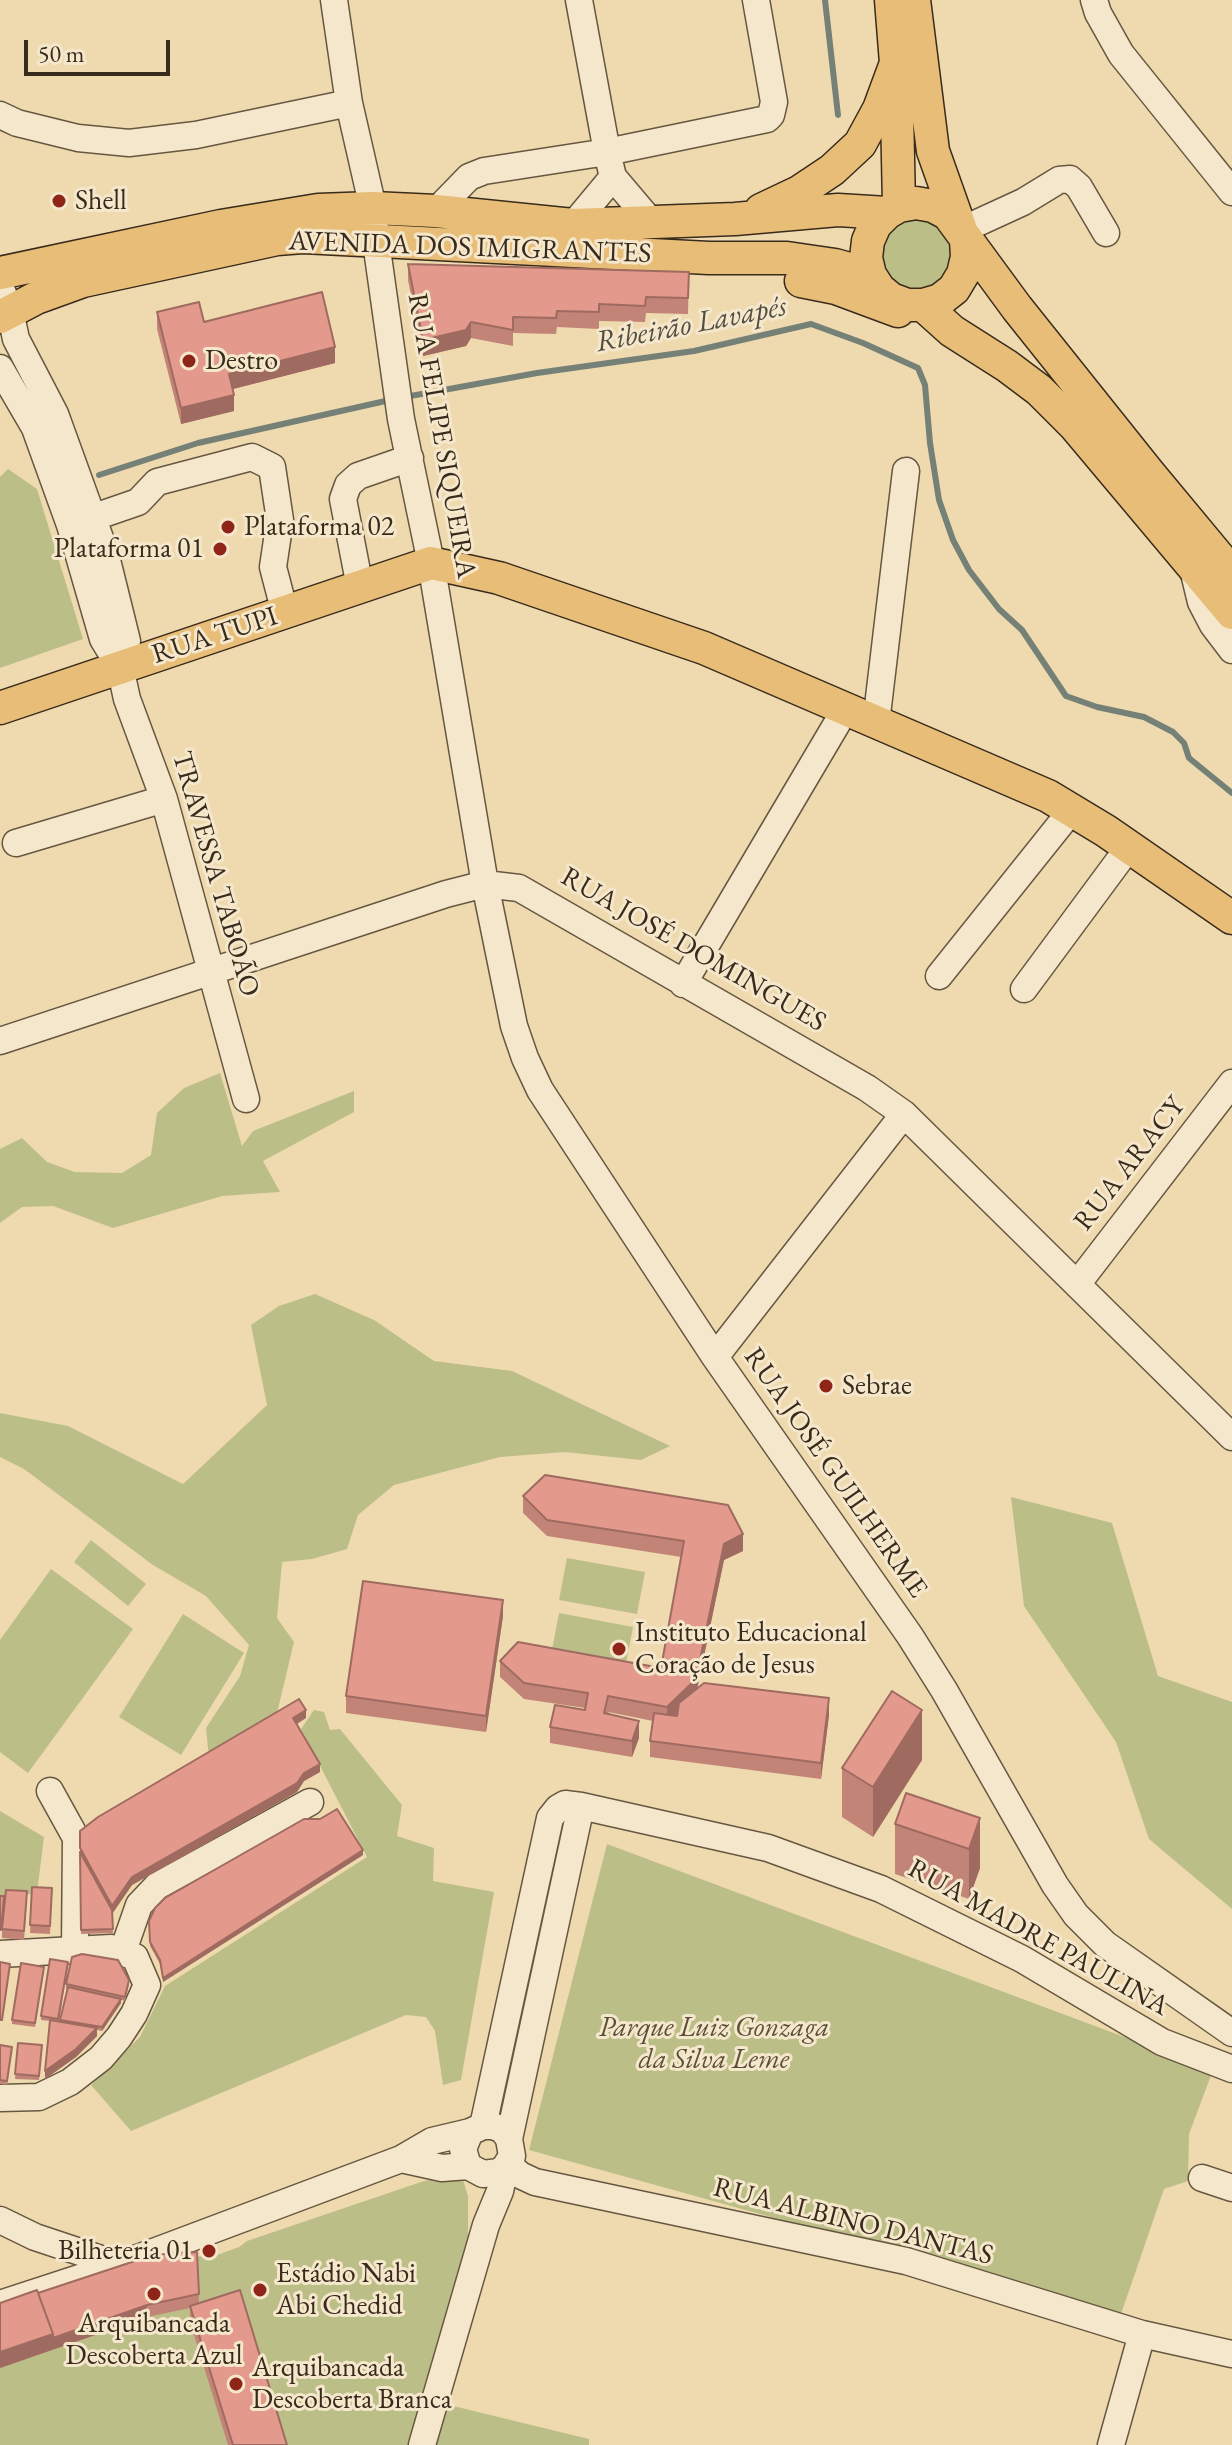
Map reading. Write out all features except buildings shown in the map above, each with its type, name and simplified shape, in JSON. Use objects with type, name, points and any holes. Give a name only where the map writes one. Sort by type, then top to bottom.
[{"type":"main road","points":[[891,0],[896,63],[893,210],[875,225],[868,241],[866,258],[870,275],[879,289],[891,299],[907,305],[923,305],[940,300],[954,289],[963,274],[967,257],[962,232],[933,151],[914,0]]},
{"type":"main road","points":[[735,219],[799,192],[840,163],[860,144],[879,109],[896,63]]},
{"type":"main road","name":"AVENIDA DOS IMIGRANTES","points":[[0,273],[235,223],[318,210],[373,208],[436,211],[573,225],[735,219],[838,210],[893,210],[916,203],[933,206],[948,214],[1148,472],[1232,573]]},
{"type":"main road","name":"AVENIDA DOS IMIGRANTES","points":[[3,305],[36,298],[83,281],[277,239],[315,237],[713,258]]},
{"type":"main road","points":[[713,258],[787,258],[835,265],[870,275]]},
{"type":"main road","points":[[713,258],[836,288],[952,331]]},
{"type":"main road","points":[[923,305],[952,331],[1039,390],[1075,426],[1232,613]]},
{"type":"main road","points":[[431,563],[499,578],[704,648],[1048,796],[1232,918]]},
{"type":"main road","name":"RUA TUPI","points":[[0,708],[431,563]]},
{"type":"street","name":"RUA FELIPE SIQUEIRA","points":[[334,0],[349,103],[373,208],[401,419],[431,563],[485,884]]},
{"type":"street","points":[[579,0],[610,165],[652,223]]},
{"type":"street","points":[[436,211],[469,177],[484,171],[610,165],[760,122],[771,115],[774,102],[756,0]]},
{"type":"street","points":[[1094,0],[1121,54],[1232,192]]},
{"type":"street","points":[[0,115],[17,123],[78,138],[129,143],[196,135],[349,103]]},
{"type":"street","points":[[573,225],[610,165]]},
{"type":"street","points":[[962,232],[1059,180],[1070,179],[1079,187],[1106,233]]},
{"type":"street","points":[[3,305],[16,339],[55,414],[82,521]]},
{"type":"street","points":[[0,368],[35,428],[82,521]]},
{"type":"street","points":[[82,521],[138,502],[157,482],[252,457],[272,467],[280,520],[273,567],[285,613]]},
{"type":"street","points":[[360,587],[343,499],[348,485],[358,476],[410,458]]},
{"type":"street","points":[[876,723],[906,471]]},
{"type":"street","name":"TRAVESSA TABOÃO","points":[[82,521],[103,639],[120,667],[127,699],[164,799],[246,1099]]},
{"type":"street","points":[[1193,569],[1201,602],[1232,650]]},
{"type":"street","points":[[683,984],[845,710]]},
{"type":"street","points":[[16,843],[164,799]]},
{"type":"street","points":[[939,976],[1071,811]]},
{"type":"street","points":[[1024,989],[1129,847]]},
{"type":"street","name":"RUA JOSÉ DOMINGUES","points":[[0,1041],[446,894],[485,884],[519,888],[867,1088],[904,1114],[1230,1432]]},
{"type":"street","name":"RUA JOSÉ GUILHERME","points":[[485,884],[514,1026],[540,1090],[715,1357],[910,1636],[1055,1885],[1076,1915],[1105,1944],[1232,2033]]},
{"type":"street","name":"RUA ARACY","points":[[1078,1283],[1232,1083]]},
{"type":"street","points":[[715,1357],[904,1114]]},
{"type":"street","points":[[50,1791],[76,1838],[75,1948]]},
{"type":"street","points":[[123,1951],[139,1905],[157,1886],[310,1802]]},
{"type":"street","points":[[422,2445],[486,2225],[500,2191],[581,1806],[565,1804],[550,1818],[477,2129],[463,2149],[485,2203],[486,2225]]},
{"type":"street","name":"RUA MADRE PAULINA","points":[[581,1806],[768,1848],[881,1889],[1022,1959],[1162,2042],[1232,2069]]},
{"type":"street","points":[[0,1954],[111,1948],[135,1957],[147,1985],[119,2037],[101,2058],[70,2082],[39,2097],[0,2098]]},
{"type":"street","points":[[0,2304],[119,2265],[401,2159],[432,2141],[493,2126],[503,2130],[508,2157]]},
{"type":"street","points":[[401,2159],[442,2168],[472,2169],[491,2175],[508,2157]]},
{"type":"street","name":"RUA ALBINO DANTAS","points":[[508,2157],[520,2175],[535,2182],[906,2261],[1142,2334],[1232,2354]]},
{"type":"street","points":[[1202,2178],[1232,2188]]},
{"type":"street","points":[[0,2220],[35,2237],[119,2265]]},
{"type":"street","points":[[1111,2445],[1142,2334]]},
{"type":"green space","points":[[931,216],[956,243],[949,279],[915,295],[883,277],[879,241],[894,221]]},
{"type":"green space","points":[[8,469],[37,489],[83,639],[0,668],[0,477]]},
{"type":"green space","points":[[220,1073],[242,1146],[253,1131],[354,1091],[354,1112],[263,1161],[280,1192],[222,1196],[113,1228],[53,1206],[22,1207],[0,1223],[0,1149],[22,1138],[47,1162],[75,1172],[122,1173],[151,1155],[157,1113],[184,1088]]},
{"type":"green space","points":[[315,1294],[374,1320],[434,1361],[512,1371],[670,1446],[641,1460],[565,1452],[500,1457],[394,1485],[358,1515],[347,1549],[312,1559],[282,1562],[277,1618],[294,1642],[277,1713],[209,1758],[206,1728],[240,1676],[249,1645],[206,1596],[153,1565],[24,1469],[0,1457],[0,1413],[68,1426],[183,1484],[267,1405],[251,1325],[279,1306]]},
{"type":"green space","points":[[1011,1497],[1112,1523],[1158,1676],[1232,1702],[1232,1909],[1149,1839],[1116,1742],[1024,1606]]},
{"type":"green space","points":[[91,1540],[146,1584],[128,1606],[74,1562]]},
{"type":"green space","points":[[567,1558],[645,1572],[637,1614],[559,1600]]},
{"type":"green space","points":[[51,1569],[133,1629],[28,1773],[0,1752],[0,1640]]},
{"type":"green space","points":[[559,1613],[633,1627],[625,1669],[551,1655]]},
{"type":"green space","points":[[183,1614],[244,1653],[181,1755],[119,1717]]},
{"type":"green space","points":[[314,1710],[324,1712],[330,1730],[340,1729],[402,1805],[397,1836],[434,1848],[433,1881],[494,1892],[461,2080],[443,2085],[435,2031],[426,2017],[406,2015],[131,2131],[91,2085],[140,2037],[165,1986],[367,1857],[301,1729]]},
{"type":"green space","points":[[0,1811],[44,1837],[37,1893],[0,1899]]},
{"type":"green space","name":"Parque Luiz Gonzaga da Silva Leme","points":[[607,1844],[1213,2070],[1189,2134],[1188,2181],[1164,2189],[1121,2314],[529,2150]]},
{"type":"green space","name":"Estádio Nabi Abi Chedid","points":[[448,2177],[463,2180],[468,2196],[468,2241],[412,2445],[0,2445],[0,2312],[178,2258],[217,2255],[247,2241],[424,2181]]},
{"type":"green space","points":[[445,2404],[589,2439],[589,2445],[432,2445]]},
{"type":"waterway","points":[[825,0],[838,115]]},
{"type":"waterway","name":"Ribeirão Lavapés","points":[[405,397],[537,373],[694,351],[811,324],[918,368],[925,385],[939,500],[953,540],[969,570],[999,609],[1022,630],[1066,696],[1097,707],[1144,717],[1173,732],[1184,743],[1189,758],[1232,793]]},
{"type":"waterway","name":"Ribeirão Lavapés","points":[[99,475],[198,443],[390,400]]},
{"type":"place","name":"Shell","points":[[59,201]]},
{"type":"place","name":"Destro","points":[[189,361]]},
{"type":"place","name":"Plataforma 02","points":[[228,527]]},
{"type":"place","name":"Plataforma 01","points":[[220,549]]},
{"type":"place","name":"Sebrae","points":[[826,1386]]},
{"type":"place","name":"Instituto Educacional Coração de Jesus","points":[[619,1649]]},
{"type":"place","name":"Bilheteria 01","points":[[209,2251]]},
{"type":"place","name":"Estádio Nabi Abi Chedid","points":[[260,2290]]},
{"type":"place","name":"Arquibancada Descoberta Azul","points":[[154,2294]]},
{"type":"place","name":"Arquibancada Descoberta Branca","points":[[236,2384]]}]
